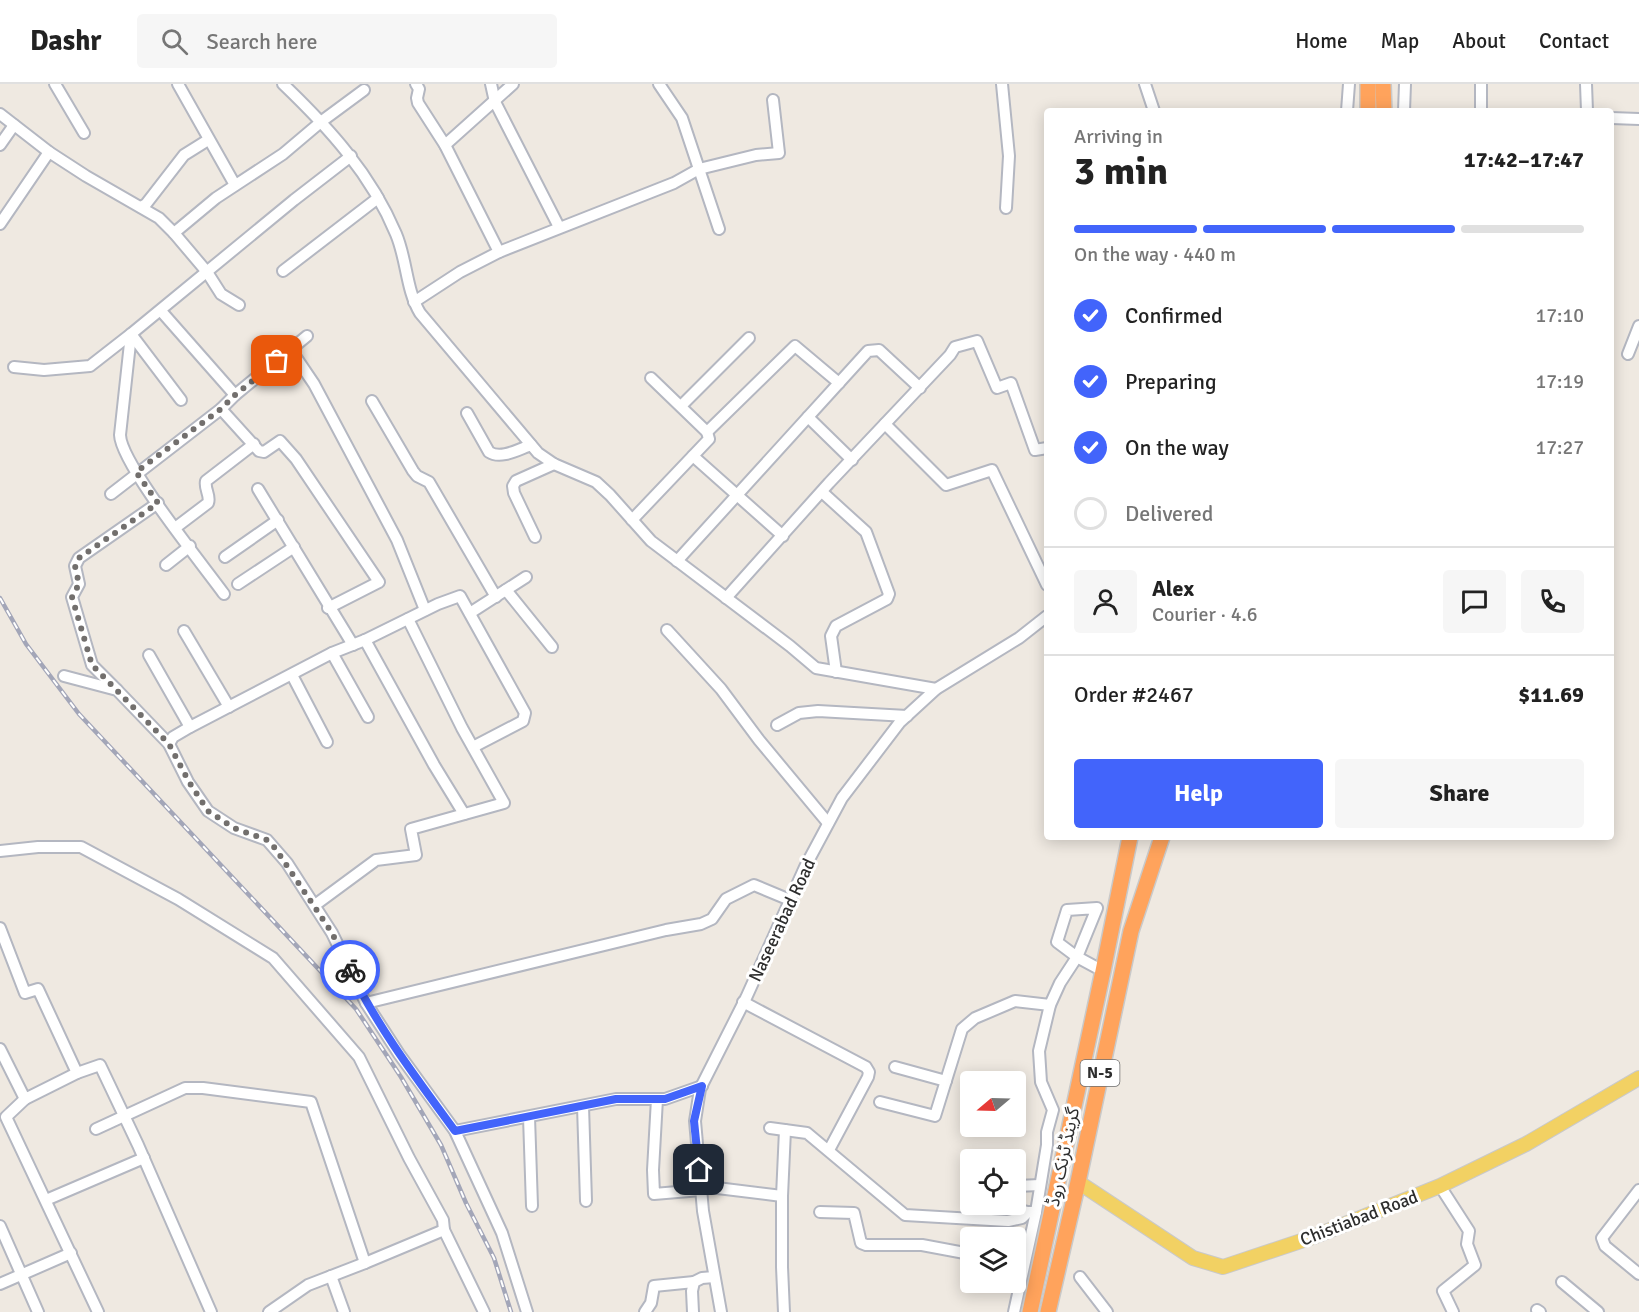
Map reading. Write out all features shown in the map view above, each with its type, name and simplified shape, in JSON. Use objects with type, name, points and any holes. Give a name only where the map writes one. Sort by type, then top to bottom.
[{"type":"highway","points":[[1368,84],[1368,108]]},
{"type":"highway","points":[[1383,84],[1384,108]]},
{"type":"highway","name":"گرینڈ ٹرنک روڈ","points":[[1030,1312],[1129,840]]},
{"type":"highway","points":[[1116,906],[1136,840]]},
{"type":"highway","points":[[1131,931],[1151,840]]},
{"type":"highway","name":"گرینڈ ٹرنک روڈ","points":[[1047,1312],[1078,1182],[1131,931],[1161,840]]},
{"type":"main road","name":"Chistiabad Road","points":[[1078,1182],[1193,1258],[1223,1267],[1313,1237],[1440,1186],[1526,1144],[1639,1078]]},
{"type":"street","points":[[55,84],[84,133]]},
{"type":"street","points":[[178,84],[235,185]]},
{"type":"street","points":[[283,84],[322,121],[351,156],[378,198],[397,236],[408,271],[414,302],[420,313],[538,453],[554,464],[596,482],[651,542],[816,668],[936,689]]},
{"type":"street","points":[[416,84],[419,89],[418,103],[445,145],[499,252]]},
{"type":"street","points":[[491,84],[495,102],[559,228]]},
{"type":"street","points":[[445,145],[513,84]]},
{"type":"street","points":[[659,84],[682,118],[719,229]]},
{"type":"street","points":[[1002,84],[1009,156],[1006,208]]},
{"type":"street","points":[[1145,84],[1153,108]]},
{"type":"street","points":[[1347,108],[1349,84]]},
{"type":"street","points":[[1404,108],[1405,84]]},
{"type":"street","points":[[1481,84],[1481,108]]},
{"type":"street","points":[[1586,84],[1587,108]]},
{"type":"street","points":[[174,233],[216,198],[283,154],[364,90]]},
{"type":"street","points":[[414,302],[460,272],[499,252],[674,183],[699,168],[756,155],[779,153],[773,100]]},
{"type":"street","points":[[0,114],[49,152],[105,188],[159,218],[207,272],[221,294],[239,305]]},
{"type":"street","points":[[1614,118],[1639,119]]},
{"type":"street","points":[[0,145],[14,125]]},
{"type":"street","points":[[141,207],[146,204],[184,155],[208,140]]},
{"type":"street","points":[[0,224],[49,152]]},
{"type":"street","points":[[14,367],[44,369],[90,366],[351,156]]},
{"type":"street","points":[[283,271],[378,198]]},
{"type":"street","points":[[161,311],[235,395]]},
{"type":"street","points":[[1629,354],[1639,326]]},
{"type":"street","points":[[131,334],[181,400]]},
{"type":"street","points":[[131,334],[120,435],[122,448],[175,528],[224,594]]},
{"type":"street","points":[[111,494],[136,472],[221,409],[307,336]]},
{"type":"street","points":[[681,406],[749,338]]},
{"type":"street","points":[[726,598],[955,347],[977,340],[997,388],[1011,383],[1035,450],[1044,448]]},
{"type":"street","points":[[707,432],[795,346],[839,383]]},
{"type":"street","points":[[291,350],[314,384],[397,540],[425,610]]},
{"type":"street","points":[[677,561],[868,351],[879,350],[920,388]]},
{"type":"street","points":[[632,520],[709,439],[707,432],[651,378]]},
{"type":"street","points":[[372,401],[413,471],[429,483],[496,597]]},
{"type":"street","points":[[221,409],[259,451],[264,452],[280,441],[283,442],[379,582],[328,608]]},
{"type":"street","points":[[467,413],[489,452],[493,455],[531,445]]},
{"type":"street","points":[[808,417],[852,460]]},
{"type":"street","points":[[885,424],[946,485],[992,470],[1044,579]]},
{"type":"street","points":[[175,528],[208,503],[206,481],[254,444]]},
{"type":"street","points":[[693,456],[783,536]]},
{"type":"street","points":[[535,537],[514,493],[513,486],[516,481],[554,464]]},
{"type":"street","points":[[258,489],[352,645]]},
{"type":"street","points":[[822,492],[866,532],[889,594],[887,599],[836,626],[831,636],[836,672]]},
{"type":"street","points":[[158,503],[79,558],[75,566],[79,584],[72,597],[92,665],[169,744],[189,782],[208,811],[234,828],[267,840],[315,905],[332,933],[366,1003],[399,1054],[455,1131],[502,1233],[527,1312]]},
{"type":"street","points":[[225,556],[278,520]]},
{"type":"street","points":[[166,565],[190,546]]},
{"type":"street","points":[[238,584],[294,547]]},
{"type":"street","points":[[470,613],[526,576]]},
{"type":"street","points":[[506,590],[552,647]]},
{"type":"street","points":[[169,744],[173,737],[190,727],[332,653],[460,596],[525,713],[524,721],[473,747]]},
{"type":"street","points":[[315,905],[376,860],[416,855],[411,829],[504,803],[408,618]]},
{"type":"street","name":"Naseerabad Road","points":[[720,1312],[701,1188],[694,1121],[702,1086],[790,900],[842,798],[907,716],[936,689],[1019,638],[1044,618]]},
{"type":"street","points":[[667,630],[721,689],[759,740],[828,823]]},
{"type":"street","points":[[184,631],[228,707]]},
{"type":"street","points":[[365,639],[434,765],[464,814]]},
{"type":"street","points":[[332,653],[368,717]]},
{"type":"street","points":[[149,655],[190,727]]},
{"type":"street","points":[[292,675],[327,742]]},
{"type":"street","points":[[64,676],[117,690]]},
{"type":"street","points":[[777,725],[799,713],[818,711],[907,716]]},
{"type":"street","points":[[0,851],[38,847],[81,847],[178,899],[273,958],[358,1057],[443,1220],[444,1230],[484,1312]]},
{"type":"street","points":[[366,1003],[666,930],[701,924],[712,919],[726,899],[754,885],[790,900]]},
{"type":"street","points":[[1026,1237],[1040,1185],[1047,1132],[1053,1110],[1041,1082],[1039,1051],[1050,1005],[1060,983],[1077,957],[1097,908],[1067,910],[1057,942],[1077,957],[1103,971]]},
{"type":"street","points":[[0,928],[25,993],[38,989],[77,1073]]},
{"type":"street","points":[[880,1102],[935,1116],[962,1029],[975,1018],[1015,1001],[1050,1005]]},
{"type":"street","points":[[743,1002],[866,1067],[869,1072],[829,1150]]},
{"type":"street","points":[[0,1049],[3,1062],[25,1100]]},
{"type":"street","points":[[98,1312],[6,1117],[25,1100],[77,1073],[100,1065],[144,1158],[211,1312]]},
{"type":"street","points":[[895,1067],[946,1081]]},
{"type":"street","points":[[455,1131],[616,1099],[665,1099],[702,1086]]},
{"type":"street","points":[[96,1129],[185,1088],[203,1088],[311,1102],[365,1263]]},
{"type":"street","points":[[657,1099],[654,1194],[701,1188],[782,1196]]},
{"type":"street","points":[[583,1106],[586,1201]]},
{"type":"street","points":[[530,1117],[532,1206]]},
{"type":"street","points":[[770,1128],[807,1133],[905,1215],[1008,1221],[1022,1218],[1032,1212]]},
{"type":"street","points":[[784,1312],[782,1196],[785,1130]]},
{"type":"street","points":[[46,1200],[144,1158]]},
{"type":"street","points":[[1026,1186],[1040,1185]]},
{"type":"street","points":[[1440,1186],[1468,1231],[1467,1244],[1475,1265],[1443,1291],[1454,1312]]},
{"type":"street","points":[[1639,1190],[1602,1238],[1605,1246],[1639,1274]]},
{"type":"street","points":[[1026,1211],[1032,1212]]},
{"type":"street","points":[[820,1212],[854,1213],[861,1244],[922,1245],[960,1252]]},
{"type":"street","points":[[269,1312],[308,1285],[444,1230]]},
{"type":"street","points":[[1,1231],[38,1312]]},
{"type":"street","points":[[0,1284],[71,1253]]},
{"type":"street","points":[[331,1276],[344,1312]]},
{"type":"street","points":[[645,1312],[651,1303],[654,1286],[694,1282],[702,1278],[714,1277]]},
{"type":"street","points":[[1080,1277],[1107,1312]]},
{"type":"street","points":[[693,1312],[694,1282]]},
{"type":"street","points":[[1562,1282],[1598,1312]]},
{"type":"street","points":[[1014,1312],[1016,1293]]},
{"type":"railway","points":[[0,598],[26,644],[79,714],[356,1009],[401,1077],[441,1145],[466,1203],[494,1258],[511,1312]]},
{"type":"way so far","points":[[277,361],[221,409],[136,472],[158,503],[79,558],[75,566],[79,584],[72,597],[92,665],[169,744],[189,782],[208,811],[234,828],[267,840],[275,848],[332,933],[350,970]]},
{"type":"route","points":[[350,970],[366,1003],[399,1054],[455,1131],[616,1099],[665,1099],[702,1086],[694,1121],[699,1170]]}]
